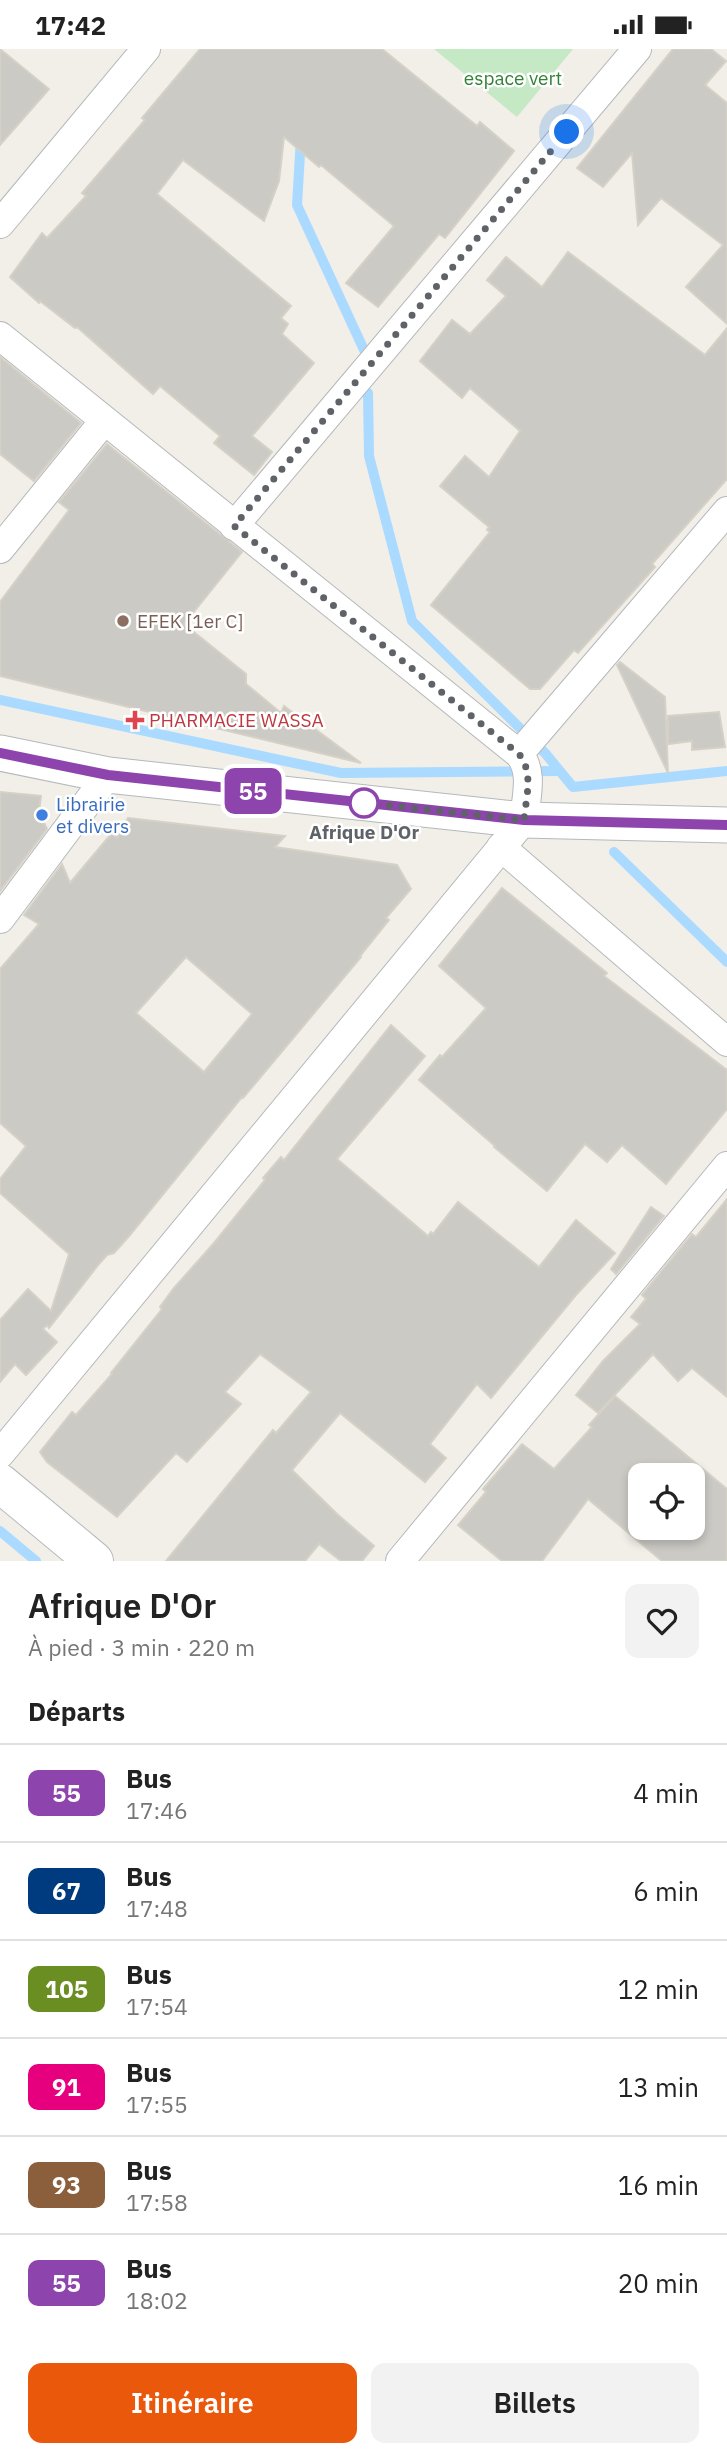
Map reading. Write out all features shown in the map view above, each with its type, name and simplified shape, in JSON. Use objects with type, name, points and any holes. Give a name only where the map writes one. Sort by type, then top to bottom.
[{"type":"main road","points":[[0,1483],[94,1561]]},
{"type":"street","points":[[0,224],[146,49]]},
{"type":"street","points":[[234,526],[637,49]]},
{"type":"street","points":[[0,336],[519,754],[526,763],[528,772],[524,820],[0,1454]]},
{"type":"street","points":[[0,549],[104,421]]},
{"type":"street","points":[[519,754],[727,511]]},
{"type":"street","points":[[0,753],[108,775],[524,820],[727,825]]},
{"type":"street","points":[[0,919],[108,775]]},
{"type":"street","points":[[501,847],[727,1042]]},
{"type":"street","points":[[400,1561],[727,1166]]},
{"type":"green space","name":"espace vert","points":[[434,49],[573,49],[517,117]]},
{"type":"building","points":[[0,49],[49,89],[0,145]]},
{"type":"building","points":[[200,49],[382,49],[477,126],[480,122],[514,151],[445,238],[439,234],[378,307],[346,283],[394,226],[284,137],[279,181],[264,221],[183,160],[157,194],[291,306],[281,318],[288,324],[282,334],[314,363],[252,436],[272,452],[254,475],[214,443],[220,436],[160,386],[153,394],[77,327],[40,301],[39,303],[10,277],[42,233],[47,238],[86,196],[82,193],[145,120],[142,118]]},
{"type":"building","points":[[673,49],[711,49],[726,61],[705,85],[727,103],[727,324],[686,287],[723,245],[661,198],[638,225],[632,153],[603,187],[577,168]]},
{"type":"building","points":[[568,252],[705,355],[727,328],[727,479],[652,564],[655,567],[578,653],[574,650],[540,689],[530,689],[431,605],[490,532],[487,530],[489,527],[440,486],[465,456],[489,477],[520,431],[470,388],[462,398],[420,361],[452,320],[470,334],[506,296],[487,280],[506,257],[542,287]]},
{"type":"building","points":[[0,357],[81,423],[34,481],[0,454]]},
{"type":"building","points":[[107,444],[242,552],[184,624],[246,674],[246,684],[281,713],[284,706],[361,763],[0,676],[0,602],[69,510],[59,502]]},
{"type":"building","points":[[620,662],[665,697],[668,773],[617,665]]},
{"type":"building","points":[[719,712],[725,747],[692,750],[692,741],[668,744],[668,716]]},
{"type":"building","points":[[0,792],[41,796],[39,812],[47,829],[0,891]]},
{"type":"building","points":[[128,818],[285,836],[275,847],[397,865],[411,889],[386,918],[389,920],[361,957],[130,1235],[114,1253],[107,1255],[99,1264],[49,1328],[47,1325],[43,1329],[57,1342],[26,1375],[15,1364],[0,1382],[0,1320],[28,1289],[51,1311],[69,1254],[0,1193],[0,1179],[26,1146],[0,1123],[0,969],[39,924],[24,915],[62,864],[70,883],[112,833],[117,837]],"holes":[[[186,957],[252,1014],[204,1072],[136,1013]]]},
{"type":"building","points":[[502,888],[607,973],[604,976],[727,1070],[727,1109],[666,1184],[622,1145],[607,1162],[585,1144],[547,1191],[419,1080],[486,1008],[439,966]]},
{"type":"building","points":[[391,1025],[425,1056],[337,1159],[428,1236],[431,1232],[433,1234],[458,1202],[539,1267],[576,1220],[615,1253],[576,1295],[491,1398],[477,1384],[430,1444],[446,1458],[425,1482],[340,1413],[292,1470],[374,1546],[362,1561],[341,1561],[319,1544],[305,1561],[166,1561],[273,1430],[276,1433],[311,1392],[260,1354],[225,1392],[241,1404],[187,1462],[176,1453],[117,1517],[47,1462],[40,1452],[72,1412],[76,1415],[112,1374],[162,1309],[160,1307],[174,1288],[214,1243],[281,1157],[284,1160]]},
{"type":"building","points":[[727,1199],[727,1397],[692,1368],[678,1381],[653,1354],[598,1413],[576,1395],[603,1361],[640,1324],[631,1317],[646,1299],[642,1295],[692,1234],[696,1237]]},
{"type":"building","points":[[651,1207],[664,1216],[616,1274],[611,1269]]},
{"type":"building","points":[[615,1396],[696,1463],[628,1463],[628,1533],[588,1499],[542,1561],[502,1561],[458,1525],[486,1492],[483,1489],[522,1444],[554,1469],[592,1427],[589,1425]]},
{"type":"building","points":[[705,1471],[727,1489],[727,1561],[662,1561],[637,1540],[705,1540]]},
{"type":"waterway","points":[[301,137],[297,205],[364,350]]},
{"type":"waterway","points":[[368,393],[369,456],[412,621],[545,753],[573,787],[727,771]]},
{"type":"waterway","points":[[0,700],[341,773],[559,771]]},
{"type":"waterway","points":[[614,852],[727,962]]},
{"type":"waterway","points":[[0,1531],[36,1561]]},
{"type":"bus line","name":"55","points":[[0,753],[108,775],[524,820],[727,825]]},
{"type":"place","name":"EFEK [1er C]","points":[[123,621]]},
{"type":"place","name":"PHARMACIE WASSA","points":[[135,720]]},
{"type":"place","name":"Afrique D'Or","points":[[364,803]]},
{"type":"place","name":"Librairie et divers","points":[[42,815]]},
{"type":"route","points":[[364,803],[358,802],[524,820],[528,772],[526,763],[519,754],[234,526],[567,132]]}]
